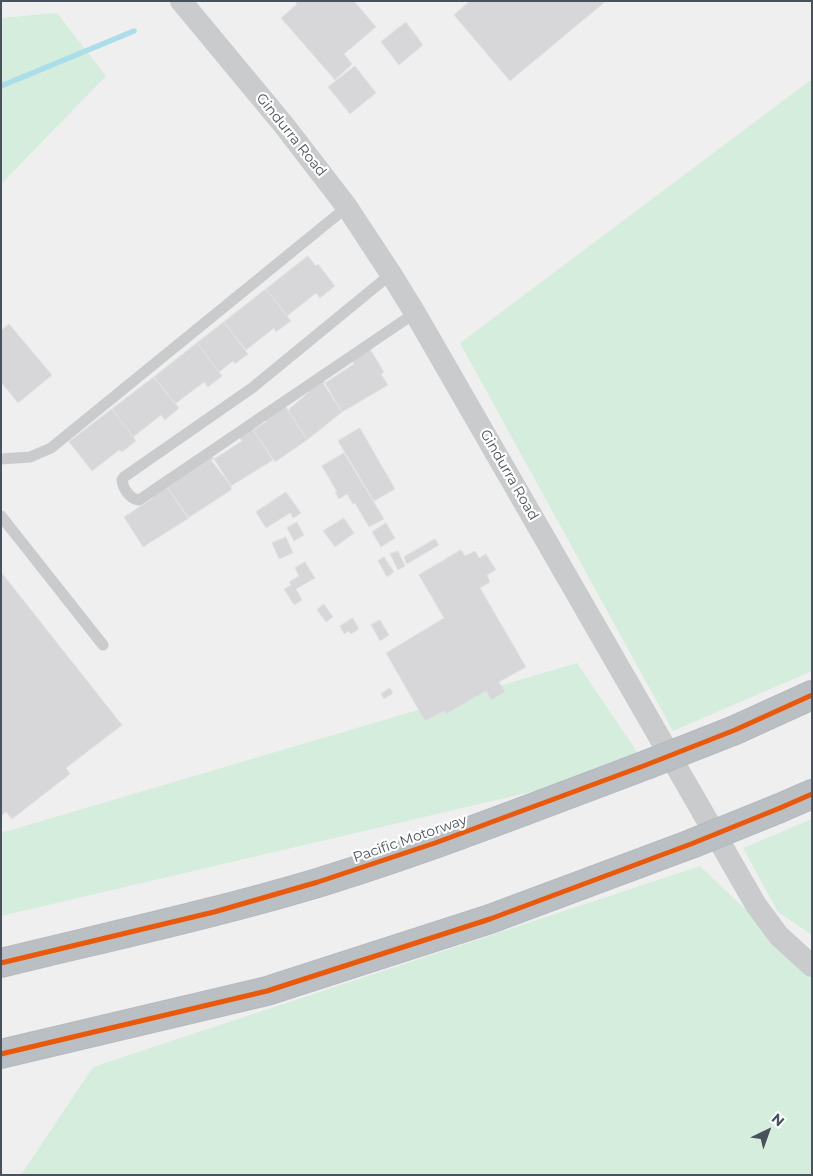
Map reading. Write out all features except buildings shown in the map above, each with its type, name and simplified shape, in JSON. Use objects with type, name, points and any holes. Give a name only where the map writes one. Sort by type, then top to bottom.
[{"type":"highway","name":"Pacific Motorway","points":[[1,963],[214,912],[318,882],[435,844],[646,765],[734,730],[812,695]]},
{"type":"highway","points":[[1,1054],[267,991],[490,918],[691,844],[812,794]]},
{"type":"street","name":"Gindurra Road","points":[[181,1],[283,124],[347,207],[391,274],[756,905],[779,936],[812,966]]},
{"type":"lane","points":[[1,459],[30,457],[51,448],[347,207]]},
{"type":"lane","points":[[391,274],[252,388],[124,477],[122,485],[130,496],[140,500],[415,313]]},
{"type":"lane","points":[[1,516],[102,645]]},
{"type":"green space","points":[[57,13],[106,76],[1,184],[1,18]]},
{"type":"green space","points":[[812,79],[812,671],[673,731],[460,343]]},
{"type":"green space","points":[[577,663],[646,765],[1,916],[1,833]]},
{"type":"green space","points":[[812,819],[812,935],[778,912],[743,848]]},
{"type":"green space","points":[[700,866],[812,973],[812,1175],[21,1175],[93,1067]]},
{"type":"waterway","points":[[1,86],[134,31]]},
{"type":"cycle path","points":[[1,963],[214,912],[318,882],[435,843],[646,765],[735,730],[812,695]]},
{"type":"cycle path","points":[[1,1054],[267,991],[490,919],[691,844],[812,794]]}]
